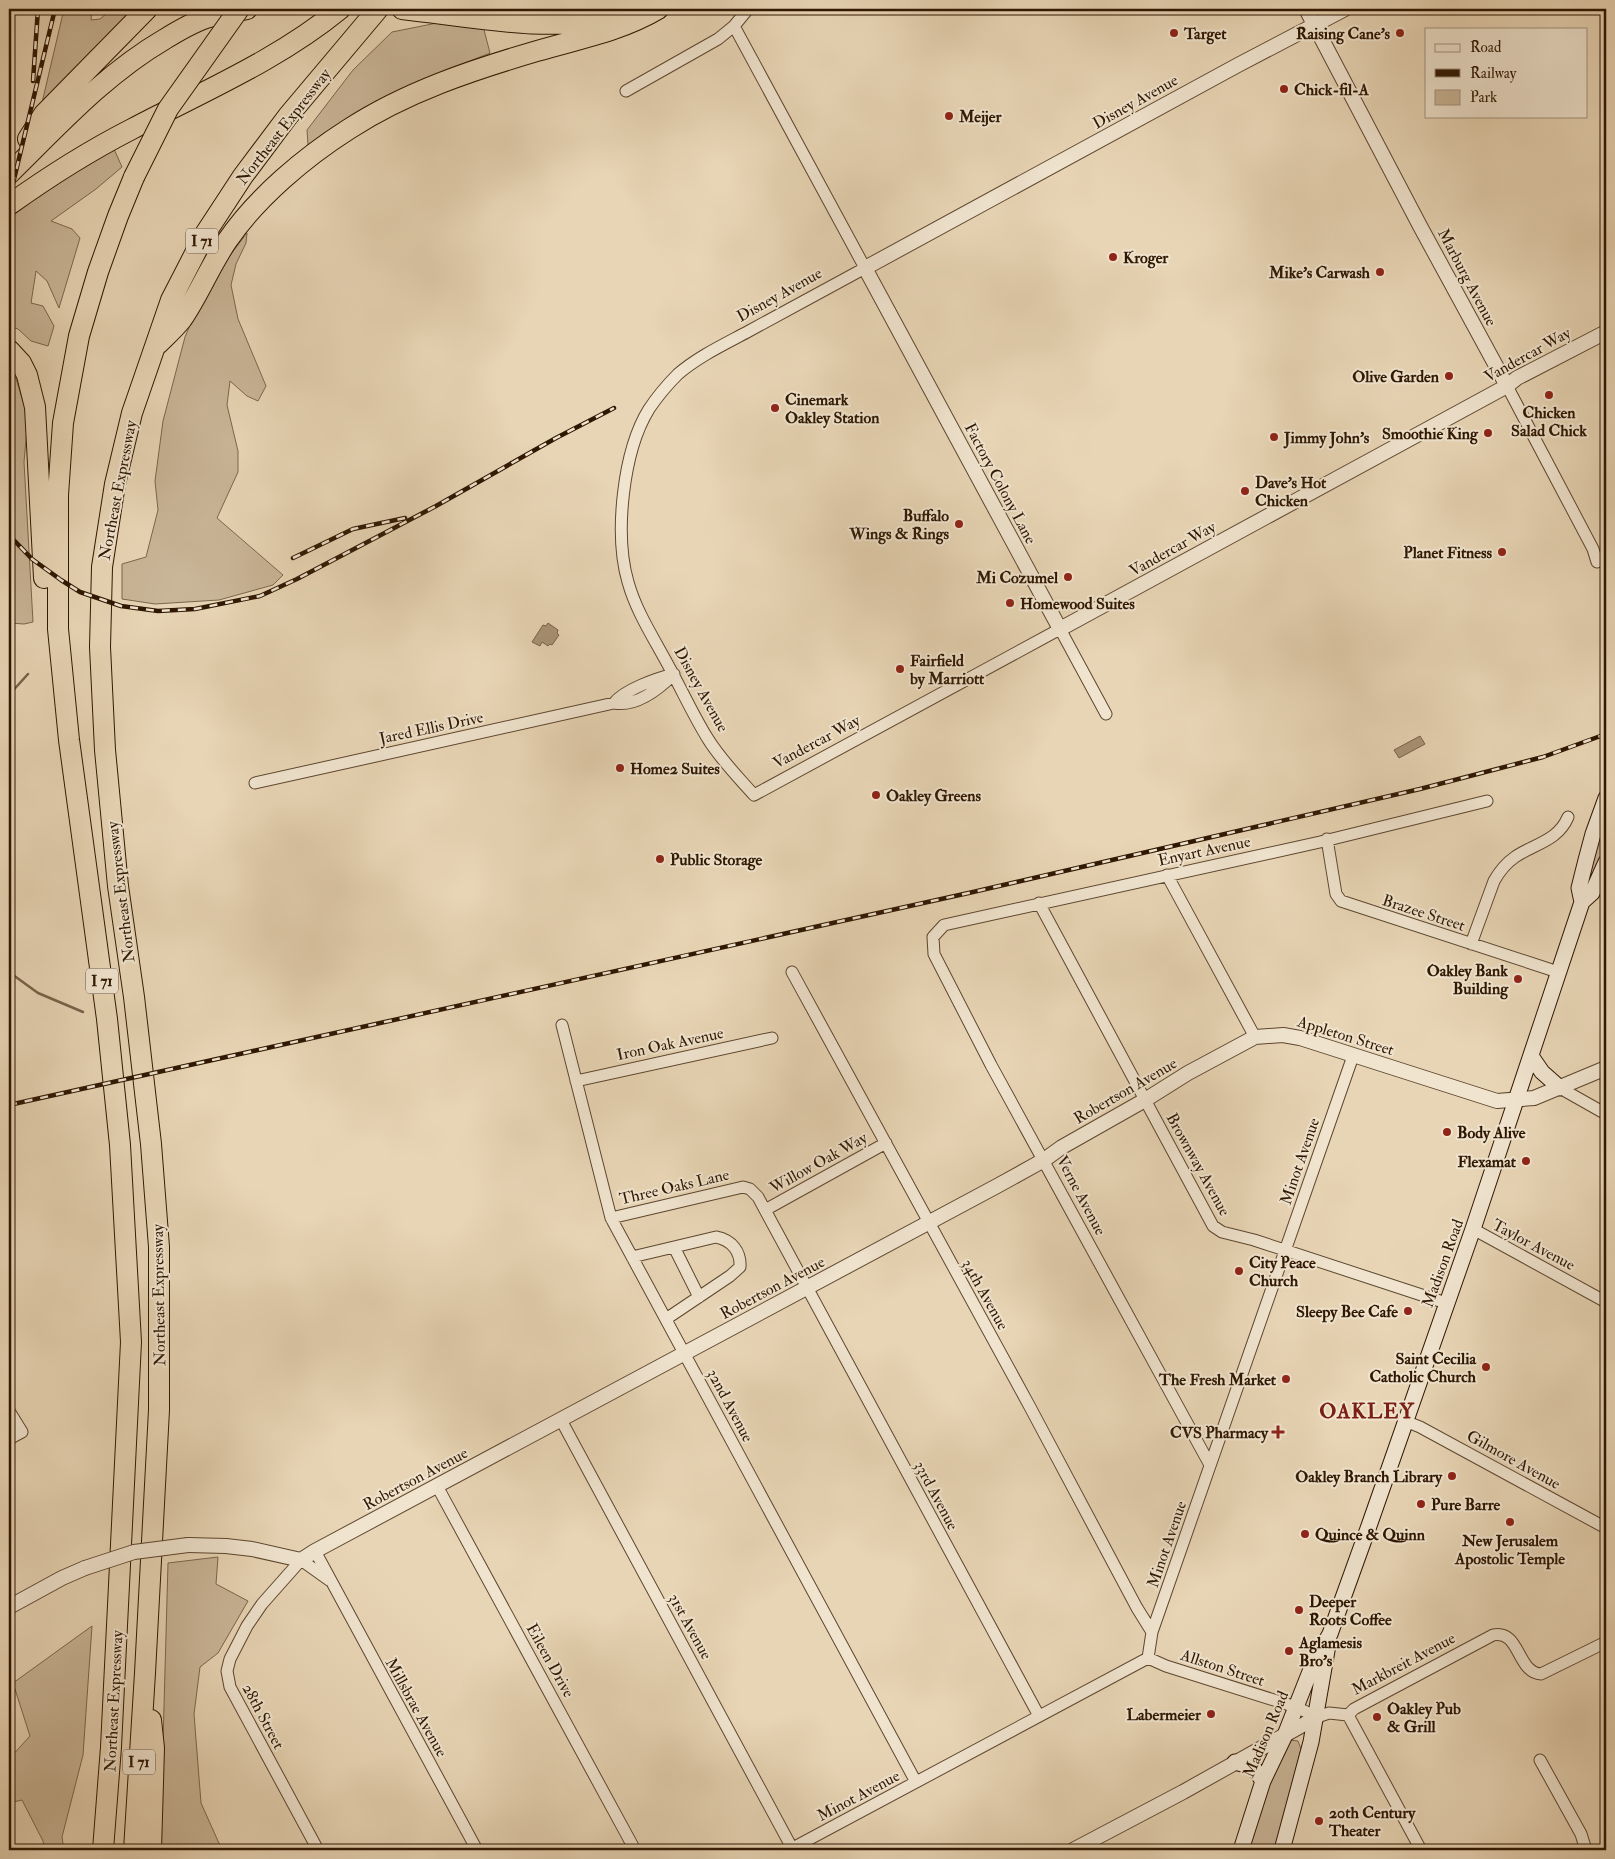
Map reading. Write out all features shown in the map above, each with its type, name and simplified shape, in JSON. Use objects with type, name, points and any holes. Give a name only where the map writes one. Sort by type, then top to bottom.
[{"type":"highway","points":[[28,139],[44,114],[114,40],[147,9]]},
{"type":"highway","points":[[9,157],[98,74],[123,54],[167,26],[205,9]]},
{"type":"highway","name":"Northeast Expressway","points":[[103,1850],[111,1747],[131,1342],[119,1135],[107,1019],[69,740],[58,629],[56,565],[63,423],[79,336],[104,254],[134,177],[168,109],[239,9]]},
{"type":"highway","points":[[9,174],[76,107],[119,69],[141,53],[189,25],[206,18],[247,9]]},
{"type":"highway","points":[[9,205],[75,160],[244,72],[326,20],[340,9]]},
{"type":"highway","name":"Northeast Expressway","points":[[134,1850],[159,1410],[159,1247],[149,1124],[134,997],[118,886],[105,750],[100,647],[102,568],[116,484],[132,413],[171,300],[206,234],[242,176],[288,116],[378,9]]},
{"type":"highway","points":[[402,9],[523,23],[568,24],[609,19],[652,9]]},
{"type":"highway","points":[[507,9],[561,13],[598,9]]},
{"type":"highway","points":[[154,348],[180,321],[227,241],[246,216],[295,169],[349,129],[409,96],[463,75],[601,34],[642,18],[658,9]]},
{"type":"highway","points":[[9,350],[21,363],[27,375],[35,407],[44,590],[62,666]]},
{"type":"highway","points":[[145,1674],[154,1748],[151,1850]]},
{"type":"main road","name":"Madison Road","points":[[1582,902],[1579,888],[1593,834],[1606,798]]},
{"type":"main road","name":"Madison Road","points":[[1241,1850],[1263,1781],[1285,1735],[1313,1664],[1330,1634],[1473,1229],[1582,902],[1592,892],[1606,862]]},
{"type":"main road","points":[[1531,1056],[1542,1072],[1560,1088]]},
{"type":"main road","name":"Madison Road","points":[[1282,1850],[1293,1815],[1317,1717],[1330,1634]]},
{"type":"main road","points":[[1313,1664],[1320,1699]]},
{"type":"main road","points":[[1235,1762],[1253,1767],[1263,1781]]},
{"type":"street","points":[[626,91],[718,39],[734,26],[748,9]]},
{"type":"street","name":"Marburg Avenue","points":[[1306,9],[1593,549],[1597,562]]},
{"type":"street","name":"Disney Avenue","points":[[754,795],[709,741],[636,606],[627,581],[622,535],[622,506],[630,460],[638,432],[649,410],[662,392],[679,374],[704,355],[1345,9]]},
{"type":"street","points":[[734,26],[865,268]]},
{"type":"street","name":"Factory Colony Lane","points":[[865,268],[1106,714]]},
{"type":"street","name":"Vandercar Way","points":[[754,795],[1507,386],[1526,373],[1606,332]]},
{"type":"street","name":"Jared Ellis Drive","points":[[255,783],[614,703],[623,705],[643,697],[660,687],[674,674]]},
{"type":"street","name":"Enyart Avenue","points":[[933,937],[944,925],[1487,801]]},
{"type":"street","points":[[1471,944],[1498,874],[1514,858],[1559,832],[1568,817]]},
{"type":"street","name":"Brazee Street","points":[[1327,839],[1336,894],[1341,901],[1558,972]]},
{"type":"street","points":[[1167,875],[1255,1037]]},
{"type":"street","name":"Brownway Avenue","points":[[1039,904],[1213,1226],[1222,1232],[1254,1240],[1446,1303]]},
{"type":"street","name":"Verne Avenue","points":[[933,937],[934,954],[991,1065],[1210,1465]]},
{"type":"street","name":"34th Avenue","points":[[792,972],[1030,1407],[1137,1608],[1152,1632]]},
{"type":"street","name":"32nd Avenue","points":[[562,1025],[611,1218],[916,1782]]},
{"type":"street","name":"Appleton Street","points":[[1255,1037],[1283,1035],[1300,1038],[1497,1101],[1516,1101],[1534,1098],[1606,1068]]},
{"type":"street","name":"Robertson Avenue","points":[[288,1575],[301,1560],[315,1551],[1044,1160],[1062,1146],[1145,1100],[1188,1073],[1255,1037]]},
{"type":"street","name":"Iron Oak Avenue","points":[[576,1081],[772,1038]]},
{"type":"street","name":"Minot Avenue","points":[[790,1849],[1148,1658],[1152,1632],[1353,1056]]},
{"type":"street","points":[[1560,1088],[1606,1114]]},
{"type":"street","name":"Willow Oak Way","points":[[765,1210],[886,1143]]},
{"type":"street","name":"Three Oaks Lane","points":[[611,1218],[742,1187],[750,1189],[758,1197],[806,1288]]},
{"type":"street","name":"Taylor Avenue","points":[[1473,1229],[1606,1302]]},
{"type":"street","points":[[632,1257],[716,1237],[727,1241],[737,1251],[740,1258],[740,1267],[666,1320]]},
{"type":"street","points":[[674,1247],[700,1297]]},
{"type":"street","name":"33rd Avenue","points":[[806,1288],[1038,1716]]},
{"type":"street","points":[[9,1411],[22,1432],[9,1439]]},
{"type":"street","name":"31st Avenue","points":[[561,1420],[790,1849]]},
{"type":"street","name":"Gilmore Avenue","points":[[1405,1421],[1420,1427],[1606,1528]]},
{"type":"street","name":"Eileen Drive","points":[[437,1486],[635,1850]]},
{"type":"street","points":[[9,1607],[62,1578],[85,1568],[134,1552],[188,1545],[226,1546],[301,1560]]},
{"type":"street","name":"Millsbrae Avenue","points":[[315,1551],[329,1580],[477,1850]]},
{"type":"street","name":"Millsbrae Avenue","points":[[301,1560],[329,1580]]},
{"type":"street","name":"28th Street","points":[[288,1575],[262,1604],[247,1626],[230,1659],[227,1671],[230,1687],[318,1850]]},
{"type":"street","name":"Markbreit Avenue","points":[[1074,1850],[1317,1717],[1329,1712],[1348,1715],[1354,1709],[1493,1635],[1505,1635],[1510,1639],[1526,1668],[1536,1674],[1541,1674],[1606,1642]]},
{"type":"street","name":"Allston Street","points":[[1148,1658],[1296,1707],[1317,1717]]},
{"type":"street","points":[[1348,1715],[1421,1850]]},
{"type":"street","points":[[1540,1760],[1581,1834],[1586,1850]]},
{"type":"green space","points":[[64,9],[92,9],[91,20],[100,19],[112,9],[137,9],[41,107]]},
{"type":"green space","points":[[437,23],[483,26],[490,53],[415,83],[365,109],[308,145],[307,130],[353,70],[392,32]]},
{"type":"green space","points":[[114,149],[122,167],[96,189],[51,221],[72,229],[80,238],[59,308],[47,281],[36,271],[31,303],[43,306],[54,326],[48,346],[31,341],[18,329],[9,326],[9,213],[17,205]]},
{"type":"green space","points":[[247,233],[246,243],[236,264],[231,285],[238,319],[266,386],[258,401],[247,396],[230,381],[227,405],[238,451],[238,472],[217,518],[283,575],[273,585],[219,600],[155,604],[122,599],[122,564],[146,557],[158,510],[155,481],[163,421],[185,337],[207,285]]},
{"type":"green space","points":[[9,363],[13,369],[28,417],[24,462],[33,622],[24,624],[9,623]]},
{"type":"green space","points":[[1606,811],[1606,848],[1589,888],[1585,887]]},
{"type":"green space","points":[[218,1557],[216,1584],[248,1601],[218,1653],[200,1667],[194,1714],[201,1803],[222,1850],[160,1850],[168,1563]]},
{"type":"green space","points":[[92,1626],[83,1755],[62,1837],[64,1850],[44,1850],[43,1841],[22,1800],[9,1803],[9,1759],[30,1736],[13,1683]]},
{"type":"green space","points":[[1290,1740],[1298,1741],[1301,1749],[1294,1776],[1294,1796],[1276,1850],[1248,1850],[1258,1814],[1285,1744]]},
{"type":"shaded area","points":[[548,623],[558,630],[557,633],[559,635],[552,645],[548,646],[542,642],[540,646],[532,642],[543,625],[546,626]]},
{"type":"shaded area","points":[[1420,736],[1425,744],[1399,758],[1394,750]]},
{"type":"waterway","points":[[9,695],[28,674]]},
{"type":"waterway","points":[[9,972],[38,993],[83,1012]]},
{"type":"railway","points":[[33,81],[38,9]]},
{"type":"railway","points":[[9,200],[55,9]]},
{"type":"railway","points":[[9,535],[32,559],[61,580],[80,592],[121,606],[158,611],[195,609],[260,596],[297,579],[436,506],[556,438],[614,408]]},
{"type":"railway","points":[[293,558],[353,529],[405,518]]},
{"type":"railway","points":[[9,1105],[973,892],[1420,789],[1543,757],[1606,734]]},
{"type":"place","name":"Target","points":[[1174,33]]},
{"type":"place","name":"Raising Cane's","points":[[1400,33]]},
{"type":"place","name":"Chick-fil-A","points":[[1284,89]]},
{"type":"place","name":"Meijer","points":[[949,116]]},
{"type":"place","name":"Kroger","points":[[1113,257]]},
{"type":"place","name":"Mike's Carwash","points":[[1380,272]]},
{"type":"place","name":"Olive Garden","points":[[1449,376]]},
{"type":"place","name":"Chicken Salad Chick","points":[[1549,395]]},
{"type":"place","name":"Cinemark Oakley Station","points":[[775,408]]},
{"type":"place","name":"Smoothie King","points":[[1488,433]]},
{"type":"place","name":"Jimmy John's","points":[[1274,437]]},
{"type":"place","name":"Dave's Hot Chicken","points":[[1245,491]]},
{"type":"place","name":"Buffalo Wings & Rings","points":[[959,524]]},
{"type":"place","name":"Planet Fitness","points":[[1502,552]]},
{"type":"place","name":"Mi Cozumel","points":[[1068,577]]},
{"type":"place","name":"Homewood Suites","points":[[1010,603]]},
{"type":"place","name":"Fairfield by Marriott","points":[[900,669]]},
{"type":"place","name":"Home2 Suites","points":[[620,768]]},
{"type":"place","name":"Oakley Greens","points":[[876,795]]},
{"type":"place","name":"Public Storage","points":[[660,859]]},
{"type":"place","name":"Oakley Bank Building","points":[[1518,979]]},
{"type":"place","name":"Body Alive","points":[[1447,1132]]},
{"type":"place","name":"Flexamat","points":[[1526,1161]]},
{"type":"place","name":"City Peace Church","points":[[1239,1271]]},
{"type":"place","name":"Sleepy Bee Cafe","points":[[1408,1311]]},
{"type":"place","name":"Saint Cecilia Catholic Church","points":[[1486,1367]]},
{"type":"place","name":"The Fresh Market","points":[[1286,1379]]},
{"type":"place","name":"CVS Pharmacy","points":[[1278,1432]]},
{"type":"place","name":"Oakley Branch Library","points":[[1452,1476]]},
{"type":"place","name":"Pure Barre","points":[[1421,1504]]},
{"type":"place","name":"New Jerusalem Apostolic Temple","points":[[1510,1522]]},
{"type":"place","name":"Quince & Quinn","points":[[1305,1534]]},
{"type":"place","name":"Deeper Roots Coffee","points":[[1299,1610]]},
{"type":"place","name":"Aglamesis Bro's","points":[[1289,1651]]},
{"type":"place","name":"Labermeier","points":[[1211,1714]]},
{"type":"place","name":"Oakley Pub & Grill","points":[[1377,1717]]},
{"type":"place","name":"20th Century Theater","points":[[1319,1821]]},
{"type":"district","name":"OAKLEY","points":[[1367,1411]]}]
